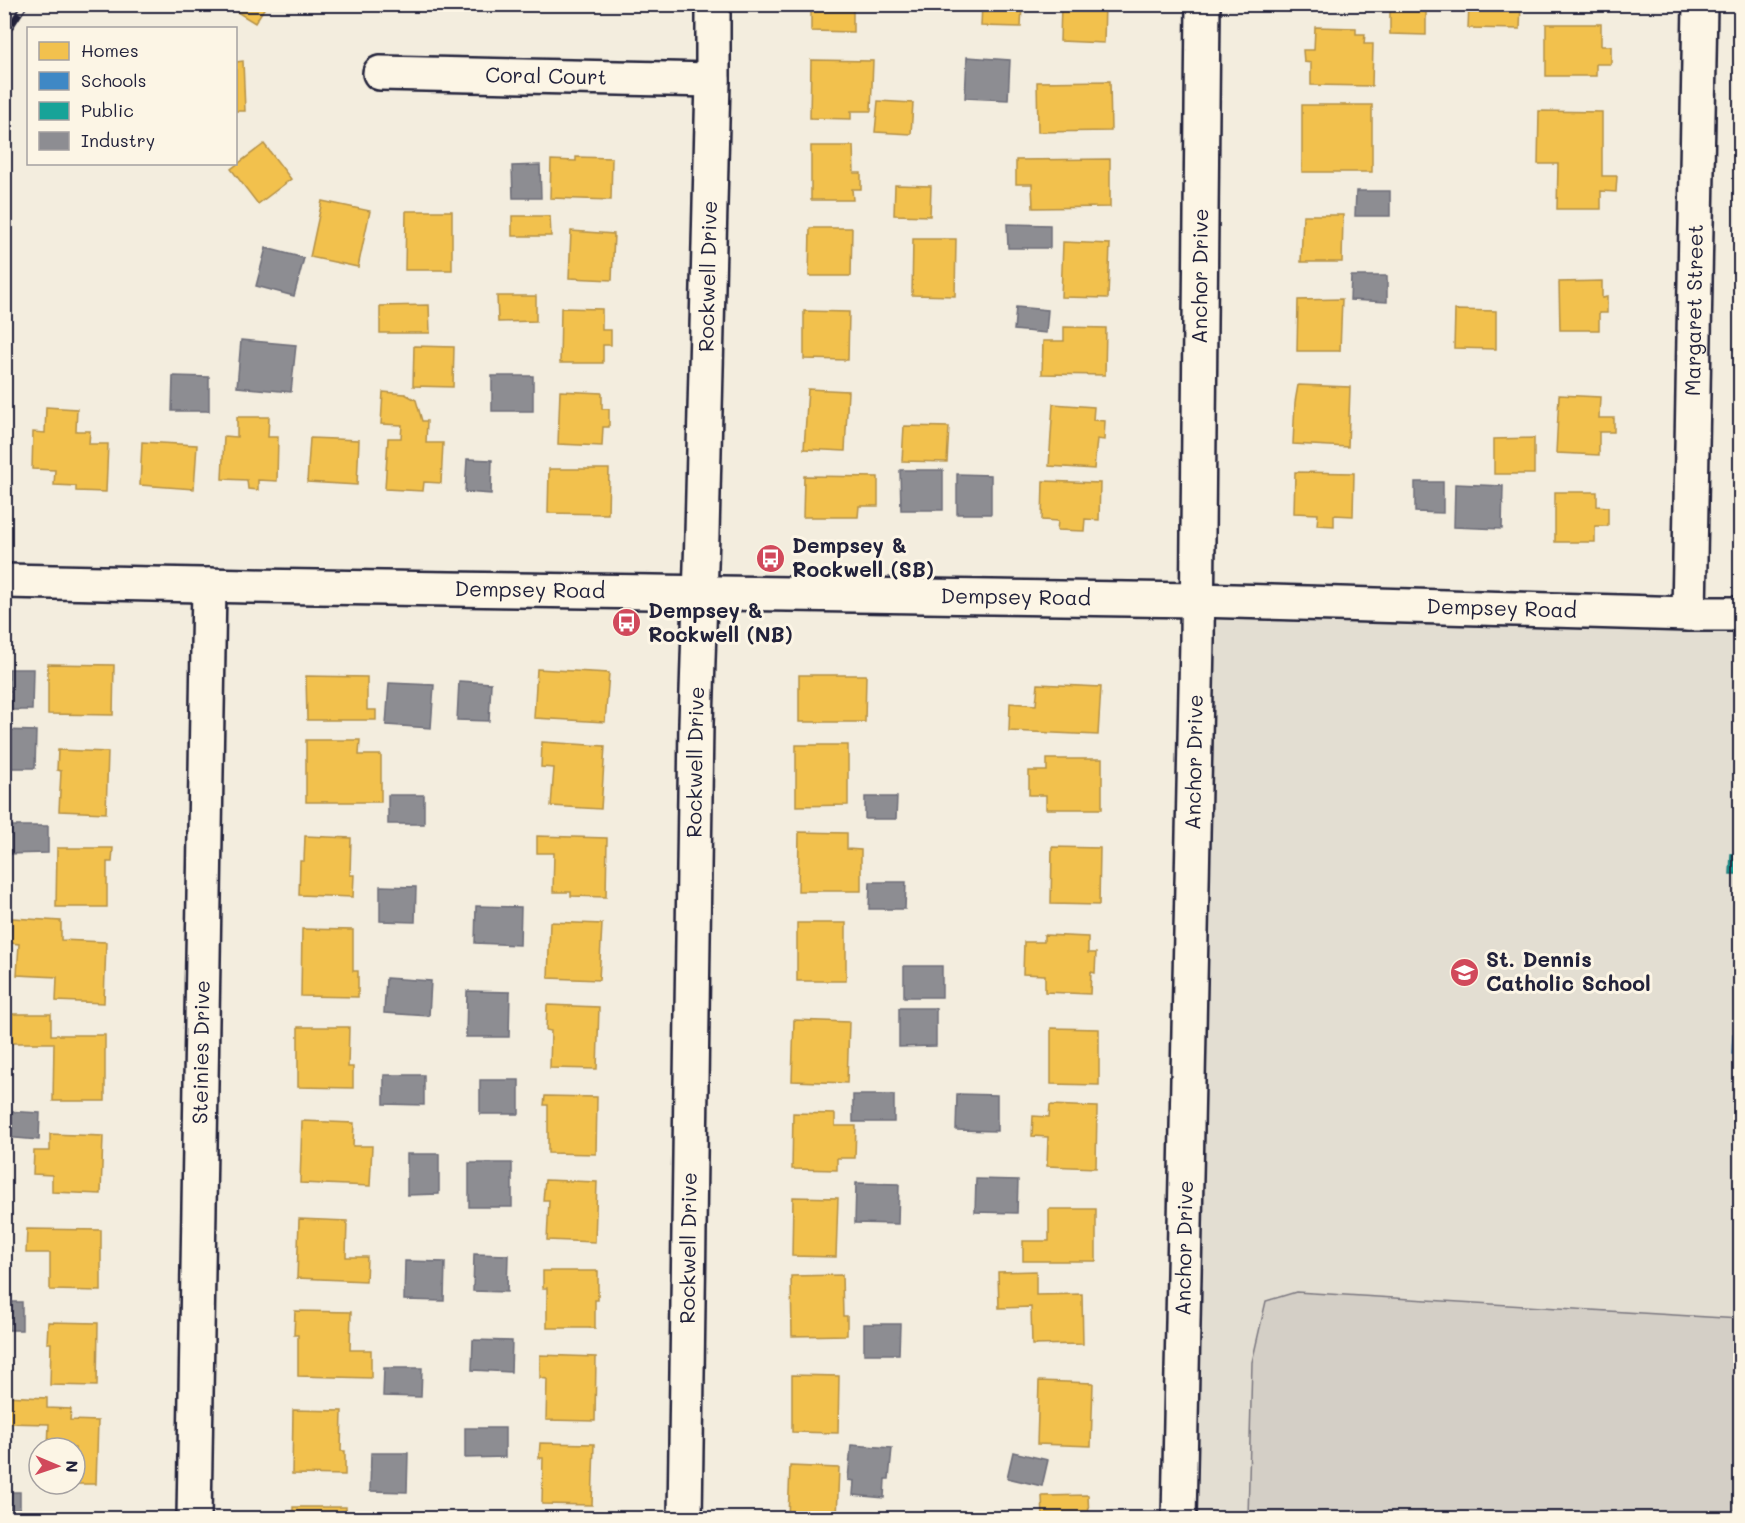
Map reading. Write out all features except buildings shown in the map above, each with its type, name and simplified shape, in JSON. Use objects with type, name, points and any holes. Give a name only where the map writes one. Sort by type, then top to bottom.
[{"type":"street","name":"Rockwell Drive","points":[[685,1518],[696,723],[701,593],[713,4]]},
{"type":"street","name":"Anchor Drive","points":[[1179,1518],[1197,600],[1203,4]]},
{"type":"street","name":"Margaret Street","points":[[1689,614],[1700,4]]},
{"type":"street","name":"Coral Court","points":[[380,73],[713,80]]},
{"type":"street","name":"Dempsey Road","points":[[4,581],[1197,600],[1740,614]]},
{"type":"street","name":"Steinies Drive","points":[[194,1518],[209,585]]},
{"type":"shaded area","name":"St. Dennis Catholic School","points":[[1197,600],[1740,614],[1740,1518],[1179,1518]]},
{"type":"shaded area","points":[[1296,1292],[1740,1319],[1740,1518],[1248,1518],[1252,1362],[1266,1301]]},
{"type":"railway","points":[[4,36],[25,4]]},
{"type":"place","name":"Dempsey & Rockwell (SB)","points":[[771,558]]},
{"type":"place","name":"Dempsey & Rockwell (NB)","points":[[627,623]]},
{"type":"place","name":"St. Dennis Catholic School","points":[[1465,972]]}]
